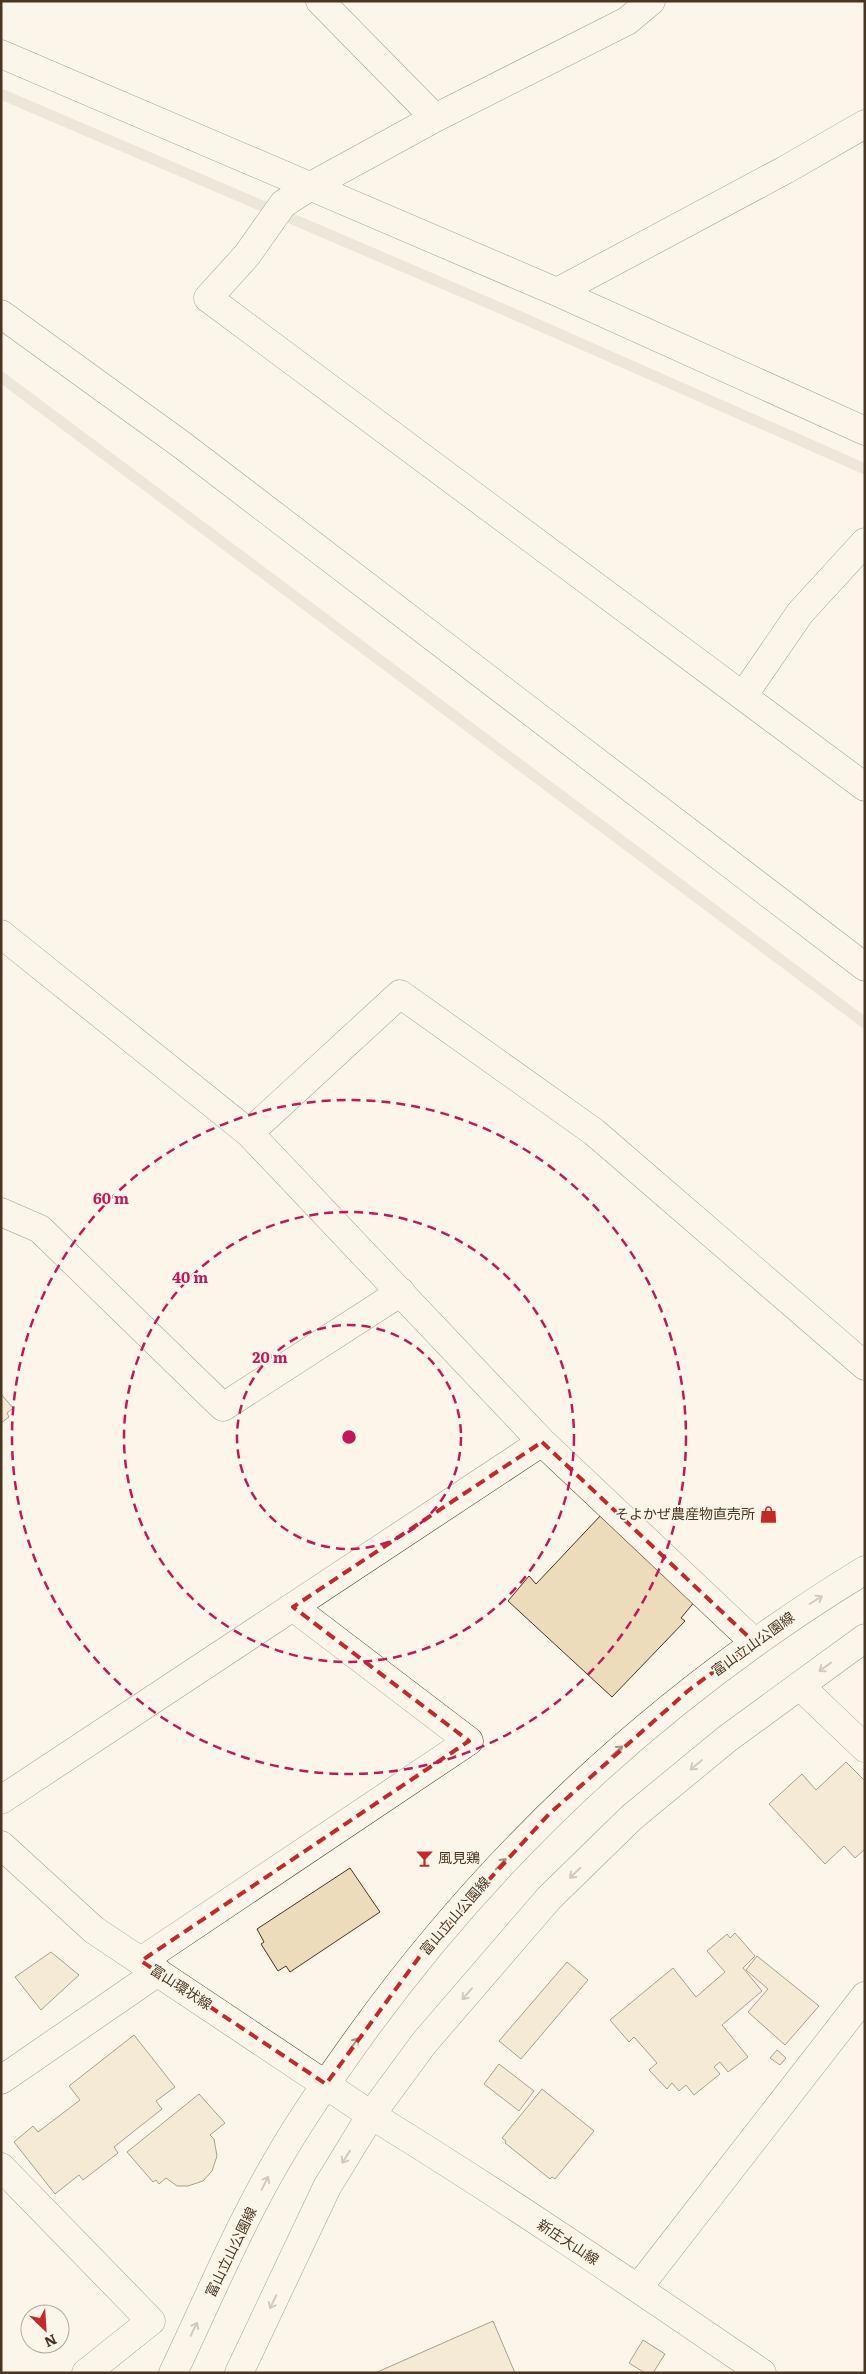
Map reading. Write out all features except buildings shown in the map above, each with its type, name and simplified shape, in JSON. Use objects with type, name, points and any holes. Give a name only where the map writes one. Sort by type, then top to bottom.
[{"type":"street","points":[[320,1],[435,118]]},
{"type":"street","points":[[651,1],[627,21],[435,118],[309,187],[283,204],[247,255],[208,298],[865,787]]},
{"type":"street","points":[[1,54],[557,292],[865,431]]},
{"type":"street","points":[[557,292],[786,170],[865,124]]},
{"type":"street","points":[[1,314],[182,445],[865,967]]},
{"type":"street","points":[[743,696],[800,613],[865,542]]},
{"type":"street","points":[[1,934],[249,1132],[542,1442],[754,1642]]},
{"type":"street","points":[[249,1132],[400,994],[594,1132],[865,1366]]},
{"type":"street","points":[[1,1212],[40,1230],[223,1406],[401,1292]]},
{"type":"street","points":[[1,1800],[542,1442]]},
{"type":"street","name":"富山立山公園線","points":[[172,2373],[278,2159],[326,2084],[429,1945],[464,1904],[537,1827],[645,1727],[689,1690],[811,1603],[865,1570]]},
{"type":"street","points":[[1,2080],[149,1967],[469,1741],[293,1607]]},
{"type":"street","points":[[239,2373],[327,2187],[372,2116],[424,2043],[549,1898],[632,1818],[728,1738],[865,1638]]},
{"type":"street","points":[[800,1686],[865,1748]]},
{"type":"street","name":"富山環状線","points":[[1,1845],[94,1930],[372,2116]]},
{"type":"street","points":[[638,2288],[865,1996]]},
{"type":"street","name":"新庄大山線","points":[[372,2116],[434,2154],[638,2288],[762,2373]]},
{"type":"street","points":[[1,2167],[151,2321],[86,2373]]},
{"type":"highlighted area","points":[[542,1442],[754,1642],[689,1690],[549,1814],[423,1952],[326,2084],[141,1961],[469,1741],[293,1607]]},
{"type":"waterway","points":[[1,94],[500,308],[865,469]]},
{"type":"waterway","points":[[1,377],[865,1023]]},
{"type":"place","name":"そよかぜ農産物直売所","points":[[769,1514]]},
{"type":"place","name":"風見鶏","points":[[424,1858]]}]
